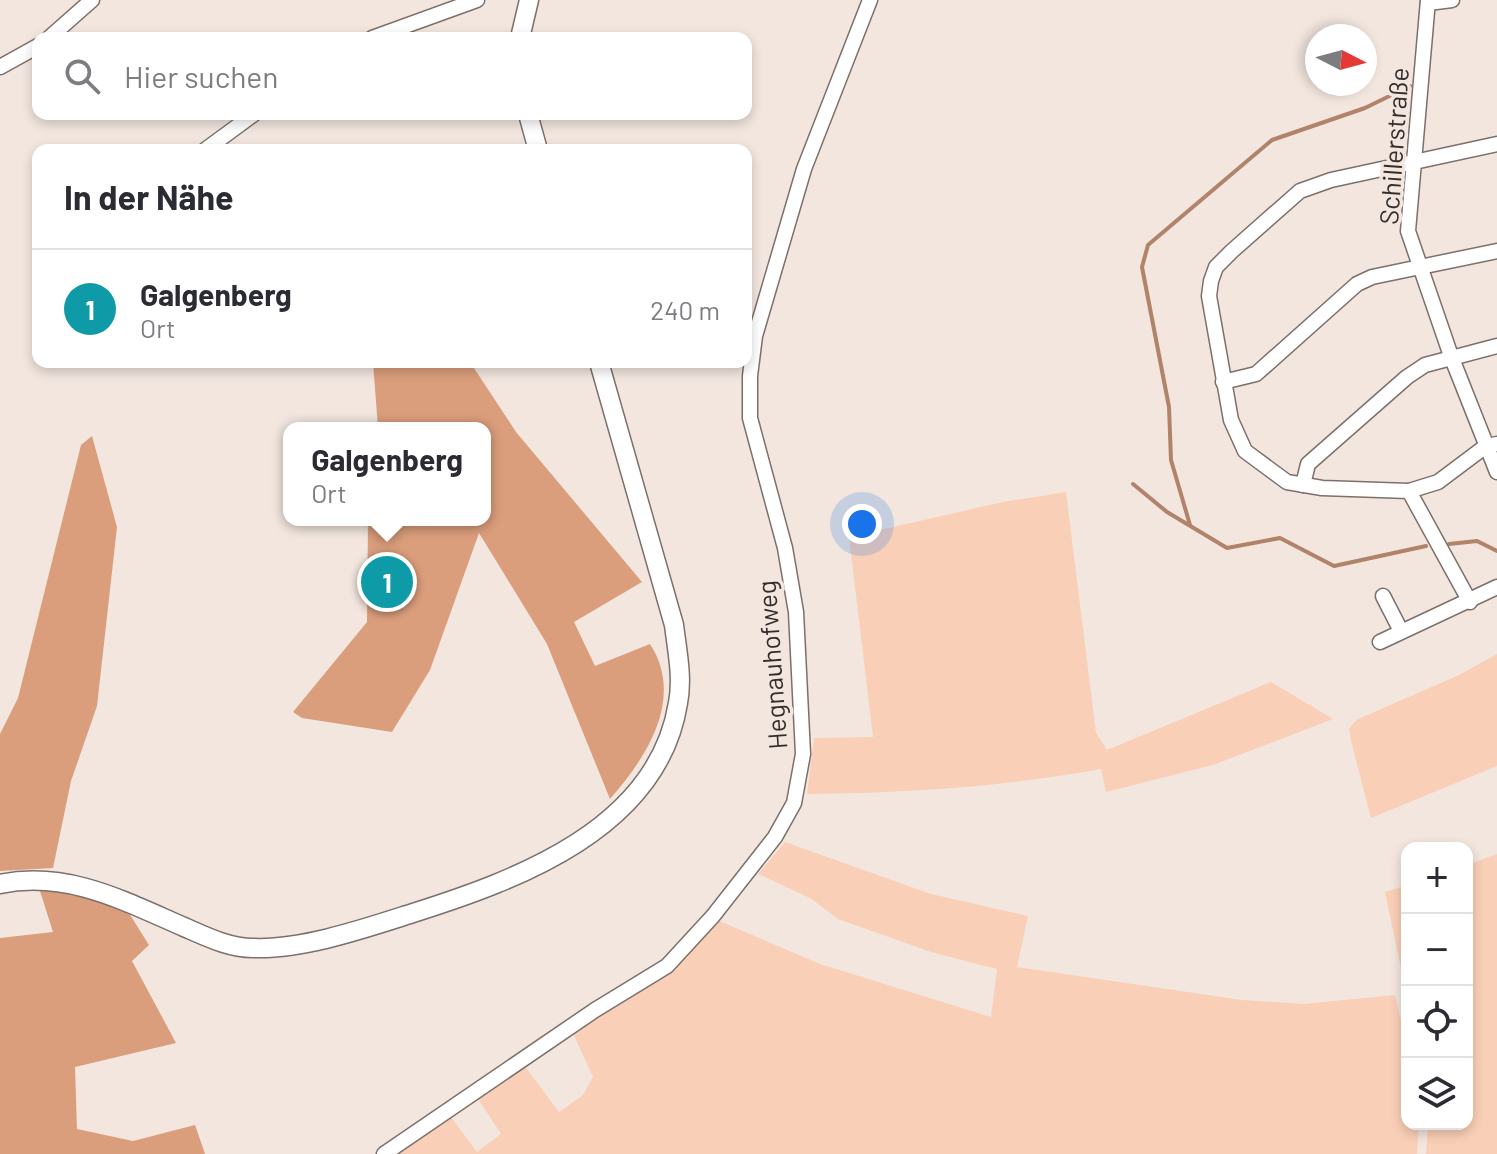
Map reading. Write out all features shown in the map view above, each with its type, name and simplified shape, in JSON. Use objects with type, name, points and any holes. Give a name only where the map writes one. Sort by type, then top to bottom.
[{"type":"main road","points":[[521,32],[529,0]]},
{"type":"main road","points":[[530,120],[536,144]]},
{"type":"main road","points":[[0,884],[23,879],[61,880],[120,898],[221,943],[253,949],[287,945],[368,928],[500,885],[555,856],[620,809],[664,752],[679,702],[679,661],[674,625],[601,368]]},
{"type":"street","points":[[56,32],[92,0]]},
{"type":"street","points":[[389,32],[477,0]]},
{"type":"street","name":"Hegnauhofweg","points":[[752,360],[755,336],[804,169],[870,0]]},
{"type":"street","points":[[1428,1],[1452,0]]},
{"type":"street","name":"Schillerstraße","points":[[1428,1],[1408,231],[1451,356],[1491,445],[1497,472]]},
{"type":"street","points":[[0,67],[32,49]]},
{"type":"street","points":[[213,144],[246,120]]},
{"type":"street","points":[[1491,445],[1438,482],[1409,491],[1303,485],[1273,475],[1245,451],[1231,420],[1209,296],[1216,267],[1300,191],[1331,180],[1497,144]]},
{"type":"street","points":[[1223,382],[1256,374],[1357,284],[1497,251]]},
{"type":"street","points":[[1303,485],[1308,464],[1425,365],[1497,346]]},
{"type":"street","name":"Hegnauhofweg","points":[[384,1154],[595,1010],[667,966],[722,905],[775,837],[794,803],[803,754],[796,612],[785,548],[750,418],[751,368]]},
{"type":"street","points":[[1409,491],[1470,602]]},
{"type":"street","points":[[1380,642],[1497,587]]},
{"type":"street","points":[[1383,596],[1401,631]]},
{"type":"shaded area","points":[[373,368],[474,368],[516,432],[642,582],[574,622],[595,666],[650,644],[660,664],[664,685],[657,726],[637,765],[610,799],[547,644],[479,533],[430,670],[392,732],[302,718],[293,712],[367,622],[368,526],[491,526],[491,422],[378,422]]},
{"type":"shaded area","points":[[92,436],[117,527],[97,706],[71,781],[53,868],[0,871],[0,734],[18,698],[81,445]]},
{"type":"shaded area","points":[[1066,492],[1096,733],[1107,750],[1271,682],[1333,719],[1213,765],[1106,792],[1101,769],[954,788],[807,794],[814,738],[873,737],[849,537],[1003,502]]},
{"type":"shaded area","points":[[1497,654],[1497,766],[1371,818],[1349,729],[1356,720],[1457,676]]},
{"type":"shaded area","points":[[785,842],[931,894],[1028,916],[1017,967],[1242,1000],[1304,1004],[1395,995],[1401,1021],[1401,1130],[1419,1130],[1417,1154],[389,1154],[451,1117],[477,1152],[501,1134],[477,1097],[524,1065],[559,1112],[583,1095],[593,1077],[572,1031],[675,965],[717,920],[820,964],[991,1017],[997,969],[931,952],[838,919],[810,898],[758,874]]},
{"type":"shaded area","points":[[1497,854],[1497,1154],[1426,1154],[1428,1130],[1473,1130],[1473,863]]},
{"type":"shaded area","points":[[1401,887],[1401,968],[1385,892]]},
{"type":"shaded area","points":[[62,889],[127,910],[149,945],[132,961],[176,1043],[75,1067],[77,1129],[133,1141],[195,1125],[205,1154],[0,1154],[0,938],[53,932],[40,891]]},
{"type":"waterway","points":[[1190,525],[1171,460],[1169,407],[1142,267],[1148,245],[1272,140],[1365,108],[1410,86]]},
{"type":"waterway","points":[[1133,484],[1167,512],[1227,548],[1280,538],[1334,566],[1426,546]]},
{"type":"waterway","points":[[1449,544],[1477,541],[1497,551]]},
{"type":"place","name":"Galgenberg","points":[[387,582]]}]
